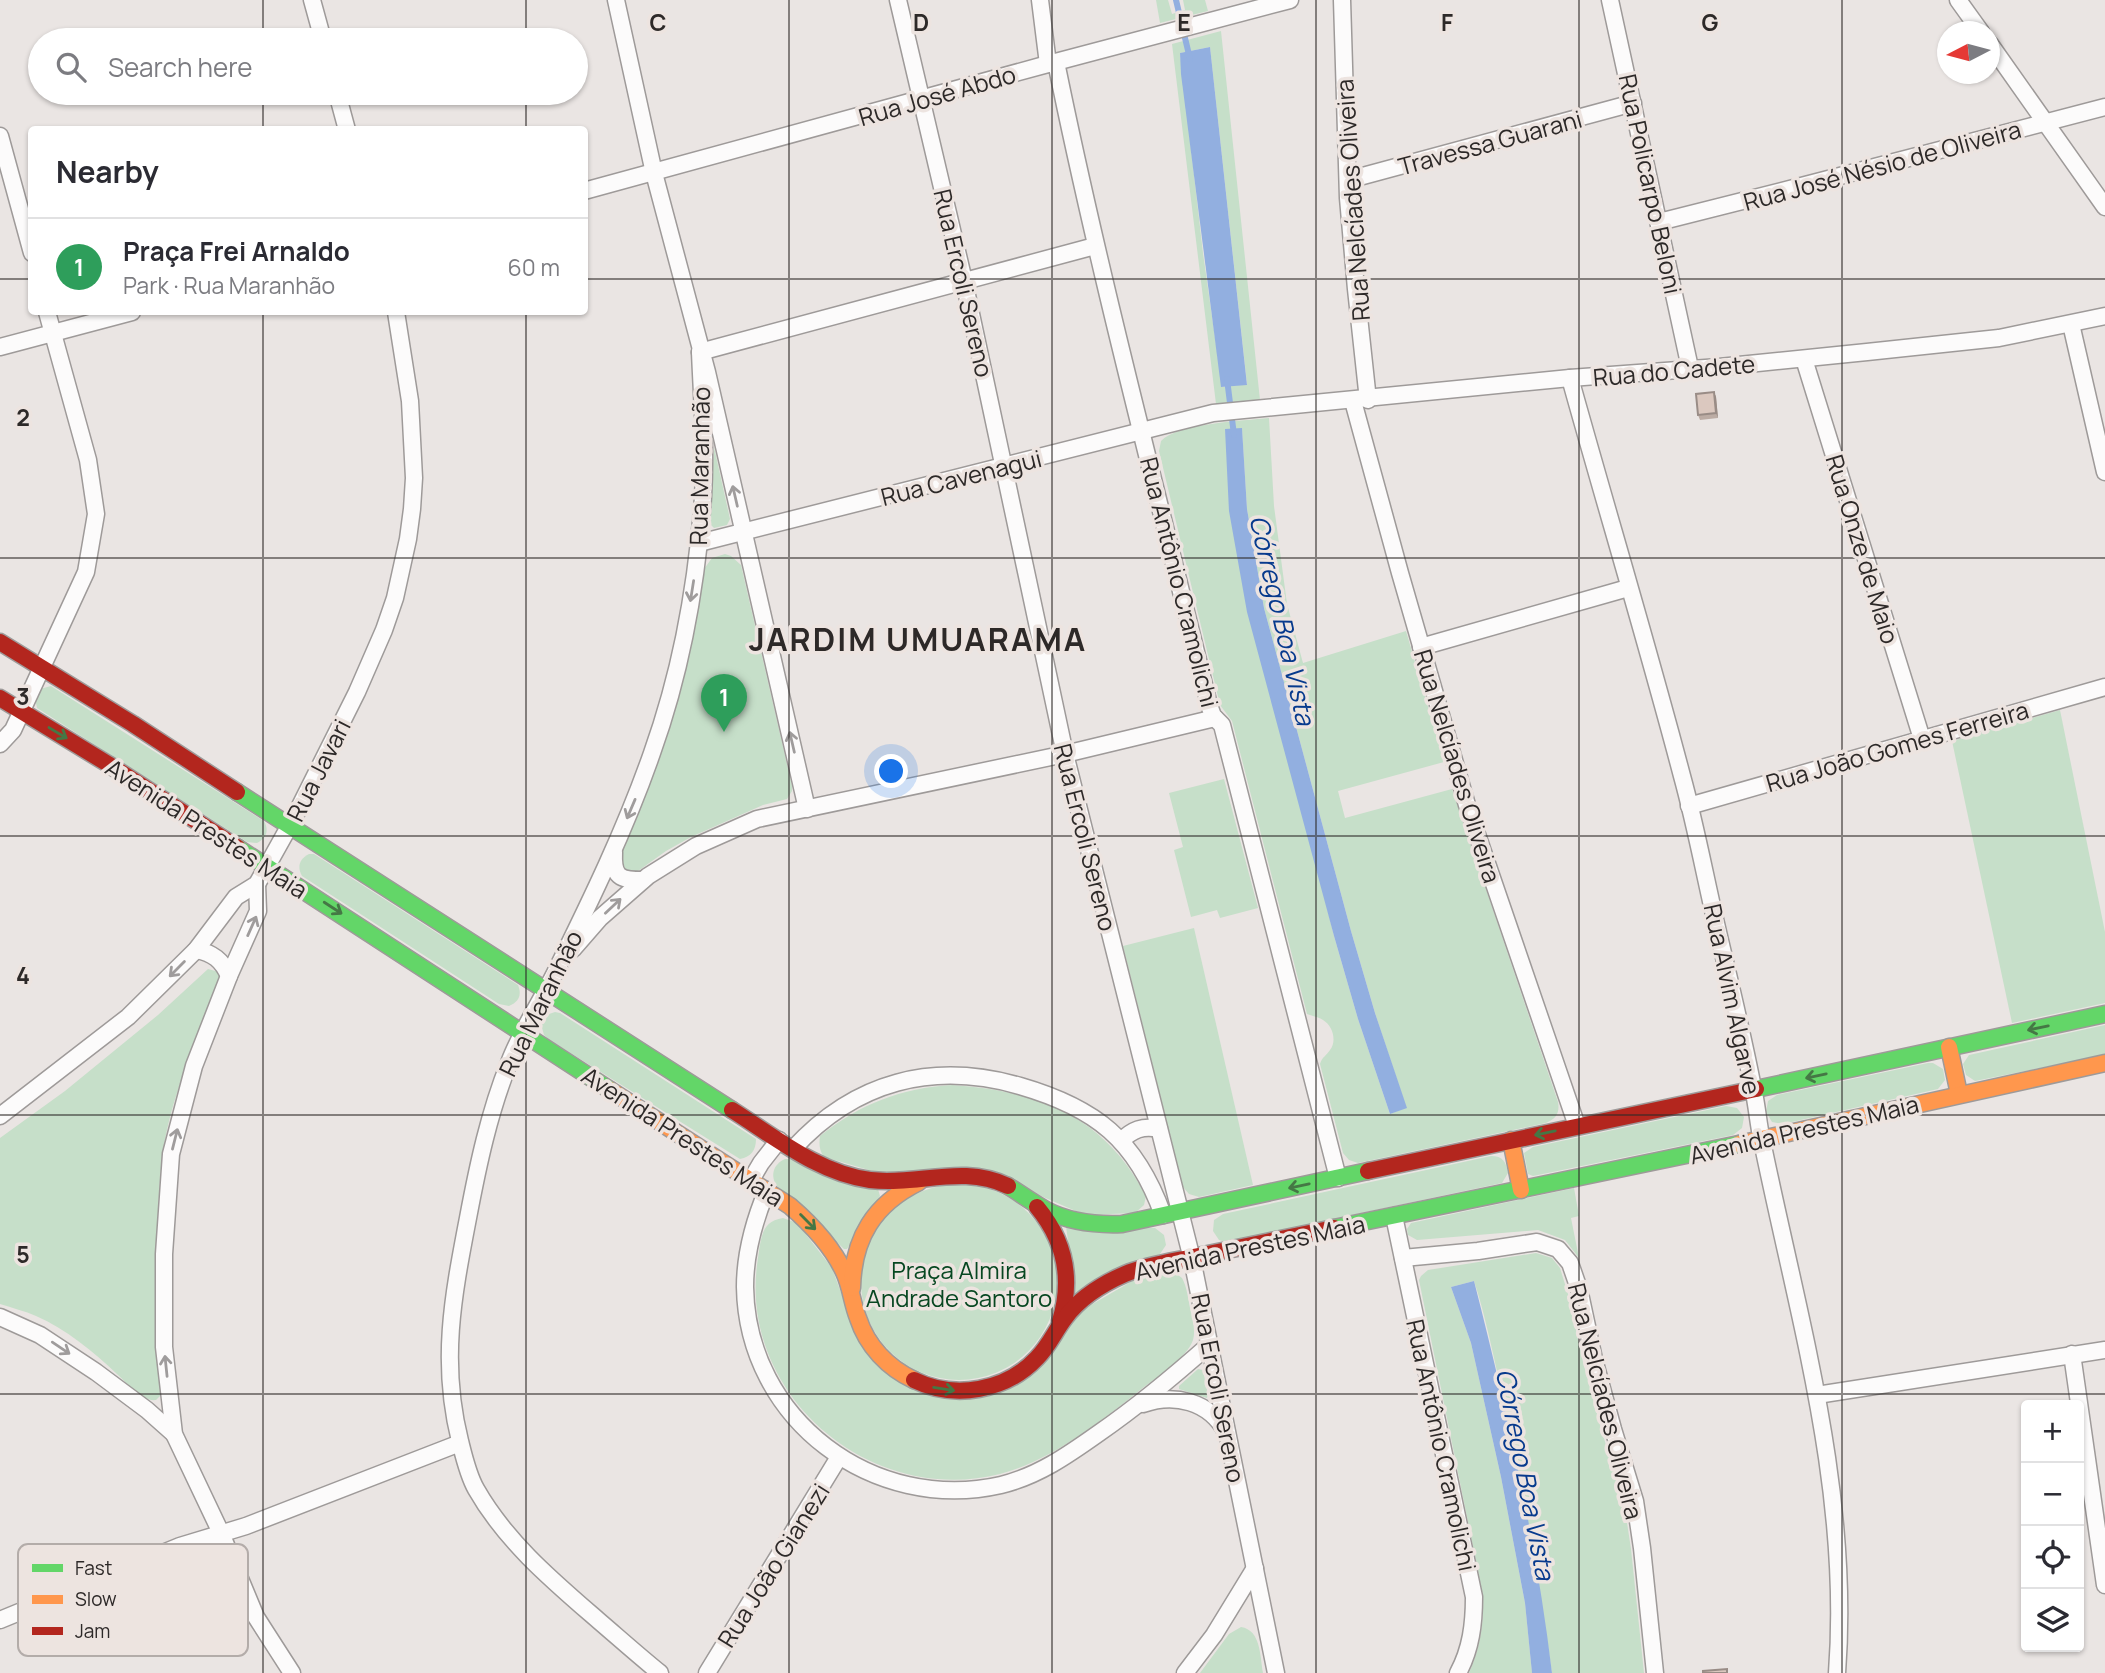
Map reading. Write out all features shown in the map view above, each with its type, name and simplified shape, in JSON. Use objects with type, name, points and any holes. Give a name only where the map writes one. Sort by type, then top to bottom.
[{"type":"street","points":[[312,0],[320,28]]},
{"type":"street","name":"Rua Maranhão","points":[[616,0],[654,173],[707,372],[807,808]]},
{"type":"street","name":"Rua Ercoli Sereno","points":[[898,0],[964,281],[1065,754],[1192,1259],[1276,1673]]},
{"type":"street","name":"Rua Antônio Cramolichi","points":[[1040,0],[1095,246],[1209,705],[1222,727],[1338,1178]]},
{"type":"street","name":"Rua José Abdo","points":[[588,190],[1290,0]]},
{"type":"street","name":"Rua Nelcíades Oliveira","points":[[1342,0],[1348,180],[1361,400],[1421,648],[1467,805],[1577,1126]]},
{"type":"street","name":"Rua Policarpo Beloni","points":[[1610,0],[1690,368]]},
{"type":"street","points":[[1958,0],[1973,21]]},
{"type":"street","points":[[2000,58],[2105,207]]},
{"type":"street","name":"Travessa Guarani","points":[[1348,180],[1633,103]]},
{"type":"street","points":[[340,105],[346,126]]},
{"type":"street","name":"Rua José Nésio de Oliveira","points":[[1659,222],[1862,172],[2105,107]]},
{"type":"street","points":[[0,136],[28,238]]},
{"type":"street","points":[[700,352],[1095,246]]},
{"type":"street","points":[[0,744],[13,730],[86,572],[96,514],[88,460],[48,315]]},
{"type":"street","points":[[0,348],[121,315]]},
{"type":"street","name":"Rua Javari","points":[[0,1116],[128,1017],[196,950],[236,897],[257,884],[290,826],[372,662],[402,569],[412,509],[414,478],[410,401],[397,315]]},
{"type":"street","name":"Rua do Cadete","points":[[1224,413],[1570,378],[1804,359],[1999,338],[2105,316]]},
{"type":"street","points":[[2071,324],[2105,472]]},
{"type":"street","name":"Rua Maranhão","points":[[660,1673],[550,1579],[513,1541],[473,1485],[456,1423],[449,1379],[449,1357],[454,1293],[485,1137],[501,1084],[522,1031],[553,977],[614,846],[641,784],[667,708],[687,620],[699,543],[704,448],[700,352]]},
{"type":"street","name":"Rua Onze de Maio","points":[[1804,359],[1922,739]]},
{"type":"street","name":"Rua Alvim Algarve","points":[[1570,378],[1689,806],[1754,1089],[1762,1139],[1794,1281],[1832,1488],[1840,1609],[1838,1673]]},
{"type":"street","name":"Rua Cavenagui","points":[[699,543],[1142,430],[1213,413],[1224,413]]},
{"type":"street","points":[[1421,648],[1628,588]]},
{"type":"street","name":"Avenida Prestes Maia","points":[[0,642],[133,724],[815,1163],[852,1178],[904,1181],[946,1175],[981,1176],[999,1181],[1065,1218],[1099,1224],[1122,1224],[2105,1014]]},
{"type":"street","name":"Rua João Gomes Ferreira","points":[[1689,806],[2105,687]]},
{"type":"street","name":"Avenida Prestes Maia","points":[[0,698],[120,771],[802,1215],[829,1246],[853,1298],[865,1335],[887,1364],[918,1383],[953,1391],[989,1387],[1022,1372],[1048,1346],[1058,1327],[1083,1299],[1116,1278],[1146,1267],[1762,1139],[2105,1063]]},
{"type":"street","points":[[553,977],[578,942],[600,918],[643,880],[671,860],[721,833],[757,819],[1065,754],[1215,718]]},
{"type":"street","points":[[614,846],[613,865],[617,875],[627,880],[643,880]]},
{"type":"street","points":[[226,1544],[174,1434],[164,1347],[164,1254],[171,1154],[194,1066],[258,911],[257,884]]},
{"type":"street","points":[[196,950],[217,958],[225,966],[229,976]]},
{"type":"street","points":[[1949,1047],[1959,1094]]},
{"type":"street","points":[[793,1149],[833,1112],[878,1088],[903,1081],[952,1075],[977,1076],[1064,1101],[1101,1122],[1121,1141],[1144,1170],[1163,1215]]},
{"type":"street","points":[[1121,1141],[1138,1129],[1159,1129]]},
{"type":"street","points":[[751,1180],[779,1140]]},
{"type":"street","points":[[1511,1140],[1521,1190]]},
{"type":"street","points":[[853,1298],[852,1267],[863,1233],[872,1218],[897,1194],[928,1178]]},
{"type":"street","points":[[767,1190],[750,1237],[746,1263],[747,1301],[753,1338],[771,1384],[785,1405],[818,1441],[839,1457],[881,1478],[929,1489],[978,1489],[1026,1477],[1070,1454],[1133,1409],[1210,1344]]},
{"type":"street","points":[[1029,1200],[1052,1227],[1065,1260],[1067,1296],[1058,1327]]},
{"type":"street","name":"Rua Antônio Cramolichi","points":[[1394,1216],[1474,1597],[1472,1635],[1458,1673]]},
{"type":"street","name":"Rua Nelcíades Oliveira","points":[[1403,1258],[1537,1242],[1558,1249],[1570,1263],[1579,1289],[1594,1359],[1635,1501],[1655,1673]]},
{"type":"street","points":[[0,1317],[40,1335],[96,1372],[174,1434]]},
{"type":"street","points":[[1817,1395],[2105,1350]]},
{"type":"street","points":[[2072,1354],[2105,1585]]},
{"type":"street","points":[[147,1410],[154,1414],[162,1413],[168,1407],[170,1399]]},
{"type":"street","points":[[1133,1409],[1155,1400],[1181,1399],[1210,1413],[1223,1426],[1229,1437]]},
{"type":"street","points":[[186,1544],[246,1526],[460,1443]]},
{"type":"street","name":"Rua João Gianezi","points":[[707,1673],[839,1457]]},
{"type":"street","points":[[1185,1673],[1214,1635],[1255,1568]]},
{"type":"street","points":[[248,1598],[256,1617],[292,1673]]},
{"type":"street","points":[[0,1620],[18,1613]]},
{"type":"green space","points":[[1156,0],[1168,0],[1172,14],[1185,10],[1183,0],[1205,0],[1208,11],[1160,23]]},
{"type":"green space","points":[[1221,31],[1260,400],[1216,404],[1172,44]],"holes":[[[1210,47],[1247,384],[1222,387],[1203,253],[1180,53]]]},
{"type":"green space","points":[[1269,418],[1274,506],[1287,604],[1303,663],[1406,631],[1444,762],[1338,791],[1345,818],[1452,789],[1558,1102],[1556,1115],[1546,1123],[1358,1163],[1349,1160],[1343,1153],[1320,1064],[1332,1046],[1333,1034],[1320,1018],[1307,1014],[1232,721],[1220,705],[1159,451],[1161,441],[1181,430]],"holes":[[[1225,429],[1242,429],[1247,509],[1264,608],[1351,931],[1406,1107],[1390,1114],[1358,1019],[1313,852]]]},
{"type":"green space","points":[[714,447],[730,519],[727,525],[714,528],[710,524]]},
{"type":"green space","points":[[725,554],[741,565],[792,791],[787,799],[763,805],[691,837],[627,876],[617,861],[648,788],[674,714],[690,652],[704,569],[712,558]]},
{"type":"green space","points":[[51,686],[264,821],[267,831],[265,836],[257,843],[247,842],[37,708],[35,698],[40,689]]},
{"type":"green space","points":[[2060,710],[2105,932],[2105,1003],[2012,1023],[1952,741]]},
{"type":"green space","points":[[1224,779],[1258,908],[1220,918],[1217,910],[1191,917],[1174,850],[1183,847],[1169,793]]},
{"type":"green space","points":[[309,854],[314,854],[518,985],[520,995],[517,1000],[509,1006],[499,1004],[302,876],[300,863]]},
{"type":"green space","points":[[1194,928],[1253,1185],[1199,1197],[1189,1194],[1183,1187],[1123,946]]},
{"type":"green space","points":[[208,969],[219,972],[221,983],[177,1092],[162,1160],[157,1248],[162,1394],[156,1400],[151,1400],[135,1391],[89,1349],[58,1327],[32,1314],[0,1304],[0,1138],[65,1091],[158,1015]]},
{"type":"green space","points":[[555,1012],[756,1139],[752,1152],[740,1159],[548,1039],[541,1024],[546,1015]]},
{"type":"green space","points":[[2105,1025],[2105,1055],[1975,1081],[1966,1075],[1963,1064],[1969,1055]]},
{"type":"green space","points":[[1928,1063],[1943,1069],[1945,1080],[1938,1089],[1783,1124],[1772,1122],[1766,1112],[1768,1101],[1777,1095]]},
{"type":"green space","points":[[952,1085],[984,1088],[1041,1102],[1089,1127],[1110,1146],[1129,1169],[1146,1196],[1144,1205],[1135,1213],[1085,1215],[1034,1193],[879,1173],[824,1157],[822,1154],[820,1136],[850,1115],[898,1094]]},
{"type":"green space","points":[[1726,1106],[1737,1108],[1744,1117],[1742,1128],[1733,1135],[1533,1176],[1528,1174],[1524,1153],[1533,1147]]},
{"type":"green space","points":[[1491,1156],[1501,1158],[1506,1166],[1508,1173],[1502,1183],[1225,1242],[1219,1240],[1213,1231],[1214,1220],[1223,1214]]},
{"type":"green space","points":[[785,1159],[792,1159],[878,1189],[880,1196],[847,1249],[776,1185],[774,1170]]},
{"type":"green space","name":"Praça Almira Andrade Santoro","points":[[959,1184],[997,1191],[1029,1212],[1050,1244],[1057,1282],[1050,1320],[1029,1352],[997,1373],[959,1380],[921,1373],[889,1352],[868,1320],[861,1282],[868,1244],[889,1212],[921,1191]]},
{"type":"green space","points":[[1574,1188],[1579,1216],[1571,1218],[1579,1258],[1565,1240],[1538,1230],[1417,1240],[1408,1235],[1407,1229],[1411,1223]]},
{"type":"green space","points":[[783,1218],[797,1223],[832,1268],[858,1339],[972,1399],[1089,1306],[1134,1280],[1174,1272],[1182,1278],[1193,1324],[1193,1340],[1185,1353],[1164,1372],[1094,1426],[1038,1460],[1000,1474],[951,1480],[904,1473],[860,1456],[822,1429],[790,1394],[768,1353],[757,1307],[758,1258],[766,1227]]},
{"type":"green space","points":[[1066,1226],[1155,1228],[1164,1235],[1166,1245],[1160,1254],[1075,1295]]},
{"type":"green space","points":[[1536,1253],[1552,1258],[1560,1268],[1602,1432],[1624,1503],[1644,1673],[1552,1673],[1515,1456],[1474,1281],[1451,1287],[1471,1343],[1501,1477],[1525,1603],[1532,1673],[1469,1673],[1480,1636],[1483,1596],[1419,1280],[1428,1270]]},
{"type":"green space","points":[[1198,1369],[1203,1370],[1207,1398],[1179,1389]]},
{"type":"green space","points":[[1241,1627],[1248,1629],[1256,1638],[1263,1673],[1200,1673],[1229,1634]]},
{"type":"water","points":[[1210,47],[1247,385],[1221,387],[1180,53]]},
{"type":"water","points":[[1242,428],[1247,509],[1264,608],[1351,931],[1407,1108],[1390,1114],[1334,936],[1247,612],[1229,511],[1225,429]]},
{"type":"water","points":[[1474,1281],[1519,1476],[1538,1574],[1552,1673],[1532,1673],[1525,1603],[1501,1477],[1471,1343],[1451,1287]]},
{"type":"building","points":[[1714,392],[1716,413],[1698,415],[1696,394]]},
{"type":"building","points":[[1727,1669],[1727,1673],[1703,1673],[1703,1671]]},
{"type":"waterway","name":"Córrego Boa Vista","points":[[1176,0],[1190,59]]},
{"type":"waterway","name":"Córrego Boa Vista","points":[[1227,379],[1234,435]]},
{"type":"traffic: fast","points":[[237,792],[732,1110]]},
{"type":"traffic: fast","points":[[238,848],[610,1090]]},
{"type":"traffic: fast","points":[[1756,1089],[2105,1014]]},
{"type":"traffic: fast","points":[[1334,1228],[1739,1144]]},
{"type":"traffic: fast","points":[[1008,1186],[1046,1210],[1064,1217],[1093,1223],[1122,1224],[1368,1171]]},
{"type":"traffic: slow","points":[[1949,1047],[1959,1094]]},
{"type":"traffic: slow","points":[[1739,1144],[2105,1063]]},
{"type":"traffic: slow","points":[[610,1090],[790,1206],[806,1221],[821,1236],[839,1262],[862,1328],[873,1347],[887,1362],[914,1380]]},
{"type":"traffic: slow","points":[[1511,1140],[1521,1190]]},
{"type":"traffic: slow","points":[[852,1288],[857,1253],[869,1224],[890,1201],[919,1182]]},
{"type":"traffic: jam","points":[[0,642],[237,792]]},
{"type":"traffic: jam","points":[[0,698],[238,848]]},
{"type":"traffic: jam","points":[[1368,1171],[1756,1089]]},
{"type":"traffic: jam","points":[[732,1110],[815,1162],[851,1176],[888,1181],[974,1177],[1008,1186]]},
{"type":"traffic: jam","points":[[1037,1207],[1054,1233],[1064,1261],[1066,1290],[1060,1321]]},
{"type":"traffic: jam","points":[[914,1380],[946,1390],[963,1391],[995,1385],[1024,1369],[1041,1353],[1077,1305],[1116,1278],[1153,1265],[1334,1228]]},
{"type":"place","name":"Praça Frei Arnaldo","points":[[724,732]]},
{"type":"district","name":"JARDIM UMUARAMA","points":[[918,639]]}]
